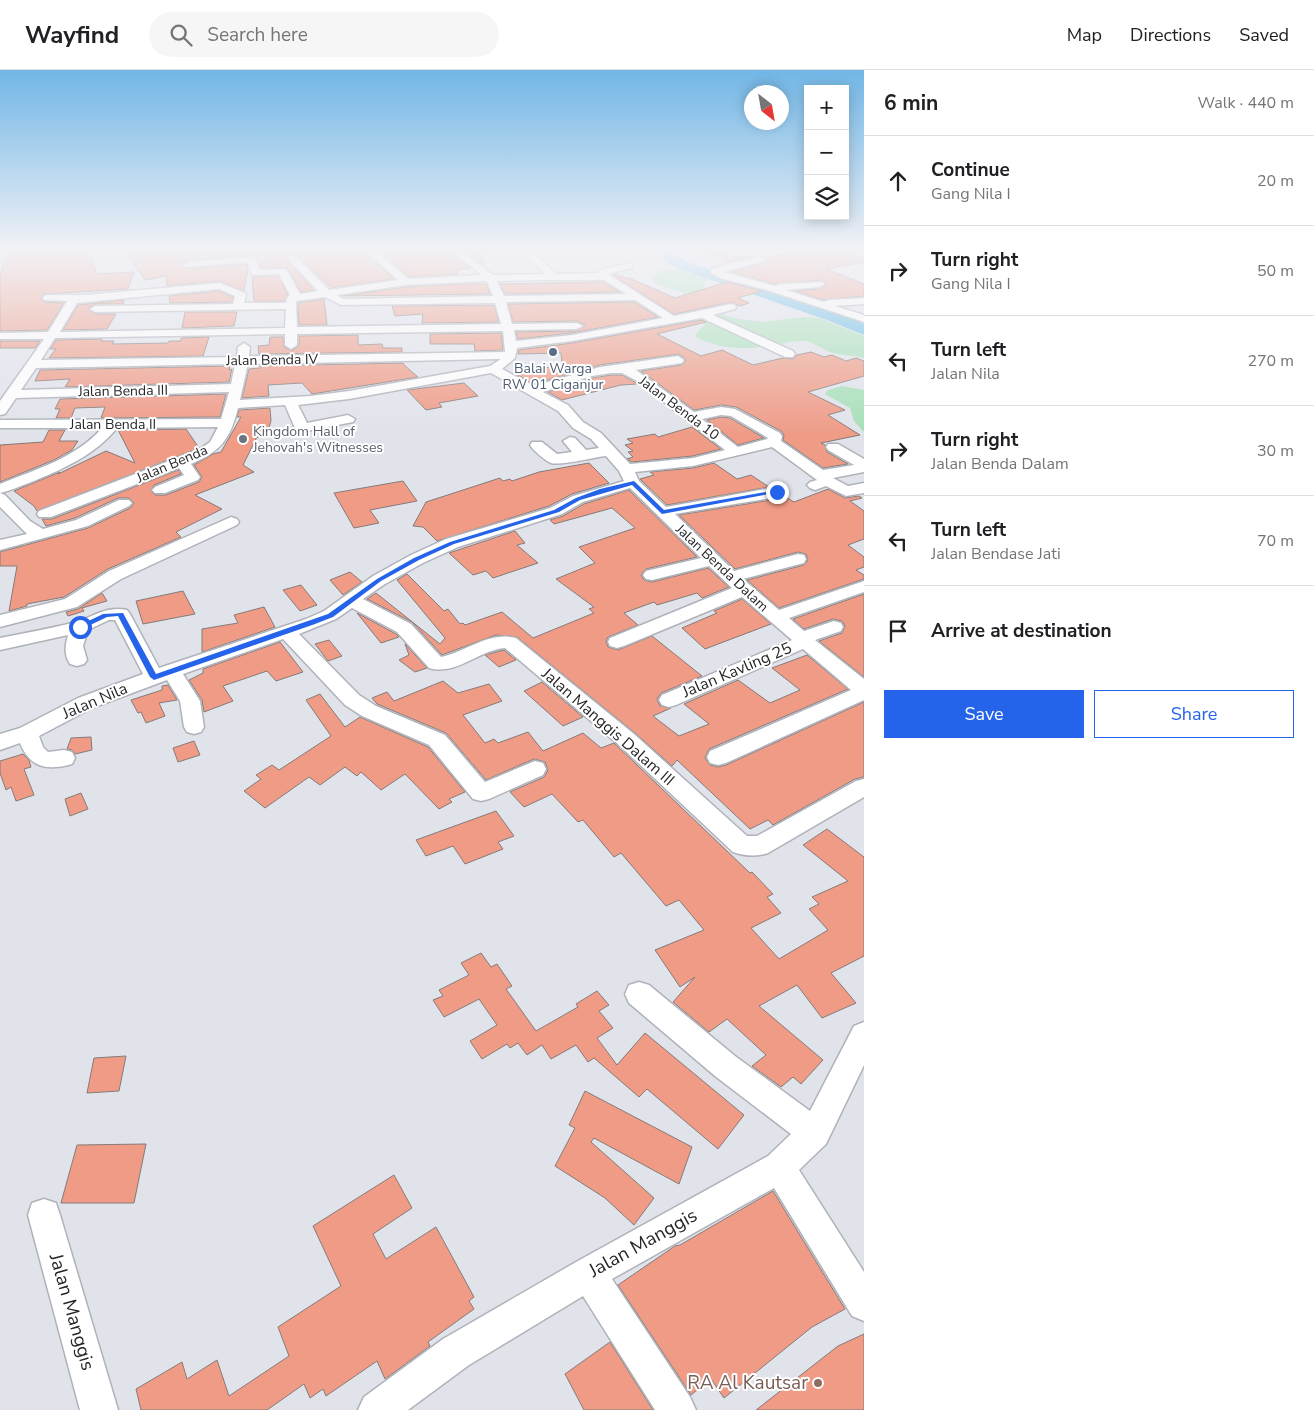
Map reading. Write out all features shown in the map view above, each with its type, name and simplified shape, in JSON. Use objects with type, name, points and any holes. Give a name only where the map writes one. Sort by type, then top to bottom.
[{"type":"street","points":[[0,411],[52,336],[67,311]]},
{"type":"street","points":[[293,311],[290,331],[293,360]]},
{"type":"street","points":[[232,404],[348,395],[493,369],[500,366],[512,350],[503,311]]},
{"type":"street","points":[[659,311],[674,320]]},
{"type":"street","name":"Jalan Benda IV","points":[[32,364],[293,360],[512,350],[717,311]]},
{"type":"street","points":[[839,311],[864,319]]},
{"type":"street","points":[[703,314],[789,354]]},
{"type":"street","points":[[0,336],[577,326]]},
{"type":"street","name":"Jalan Benda","points":[[45,514],[182,462],[215,446],[223,434],[232,404],[243,361],[245,332]]},
{"type":"street","points":[[618,369],[678,360]]},
{"type":"street","name":"Jalan Benda Dalam","points":[[493,369],[563,408],[578,424],[596,436],[662,512],[712,560],[775,617],[864,691]]},
{"type":"street","name":"Jalan Benda 10","points":[[532,391],[598,372],[618,369],[628,371],[641,378],[735,451]]},
{"type":"street","name":"Jalan Benda III","points":[[11,394],[236,388]]},
{"type":"street","points":[[290,401],[302,428],[348,419]]},
{"type":"street","points":[[691,417],[721,411],[735,413],[775,436],[774,442],[822,480],[846,491],[864,488]]},
{"type":"street","name":"Jalan Benda II","points":[[0,424],[226,423]]},
{"type":"street","points":[[0,490],[75,457],[94,445],[113,424]]},
{"type":"street","points":[[570,441],[583,456]]},
{"type":"street","name":"Jalan Nila","points":[[0,742],[27,733],[85,703],[163,674],[313,623],[330,615],[379,580],[417,559],[452,543],[556,511],[578,499],[602,491],[630,476],[774,442]]},
{"type":"street","points":[[537,445],[554,459],[608,451]]},
{"type":"street","points":[[833,447],[864,467]]},
{"type":"street","points":[[160,490],[193,477],[182,462]]},
{"type":"street","points":[[822,480],[864,467]]},
{"type":"street","points":[[662,512],[777,492]]},
{"type":"street","points":[[0,498],[23,523],[36,533],[42,535]]},
{"type":"street","points":[[0,545],[82,523],[124,503]]},
{"type":"street","points":[[0,621],[71,604],[114,575],[231,522]]},
{"type":"street","points":[[730,577],[798,559]]},
{"type":"street","points":[[652,575],[712,560]]},
{"type":"street","points":[[775,617],[864,586]]},
{"type":"street","points":[[617,642],[744,590]]},
{"type":"street","name":"Jalan Manggis Dalam III","points":[[351,600],[404,628],[436,664],[448,663],[499,642],[509,642],[626,739],[741,845],[760,846],[864,787]]},
{"type":"street","points":[[0,644],[80,627],[106,615],[121,614],[163,674],[190,701],[194,727]]},
{"type":"street","points":[[77,660],[74,646],[80,627]]},
{"type":"street","name":"Jalan Kavling 25","points":[[669,700],[834,627]]},
{"type":"street","points":[[286,631],[352,700],[369,711],[437,740],[481,793],[535,769]]},
{"type":"street","points":[[718,757],[864,691]]},
{"type":"street","points":[[27,733],[35,754],[42,759],[64,758]]},
{"type":"street","points":[[639,994],[735,1075],[815,1133]]},
{"type":"street","name":"Jalan Manggis","points":[[377,1410],[456,1352],[588,1274],[779,1167],[815,1133],[864,1035]]},
{"type":"street","points":[[779,1167],[864,1304]]},
{"type":"street","name":"Jalan Manggis","points":[[44,1215],[99,1410]]},
{"type":"street","points":[[588,1274],[677,1410]]},
{"type":"green space","points":[[679,311],[717,311],[718,313],[738,319],[763,322],[803,317],[819,318],[864,336],[864,358],[827,351],[806,341],[744,348],[710,343],[696,337],[696,334],[705,324]]},
{"type":"green space","points":[[842,386],[864,390],[864,432],[854,421],[850,408],[825,394],[828,390]]},
{"type":"building","points":[[0,311],[59,311],[47,330],[0,331]]},
{"type":"building","points":[[75,311],[91,311],[95,314],[116,314],[107,329],[63,330]]},
{"type":"building","points":[[298,311],[325,311],[327,325],[299,325]]},
{"type":"building","points":[[393,311],[496,311],[499,322],[422,323],[423,314],[395,316]]},
{"type":"building","points":[[510,311],[648,311],[658,317],[572,333],[518,339],[516,332],[577,331],[585,325],[577,321],[513,322]]},
{"type":"building","points":[[669,311],[690,311],[674,314]]},
{"type":"building","points":[[185,312],[237,312],[234,326],[182,328]]},
{"type":"building","points":[[702,320],[706,322],[657,334],[701,356],[722,350],[753,365],[783,358],[793,359],[797,355],[811,352],[824,357],[832,355],[846,361],[856,358],[864,361],[864,376],[808,392],[845,410],[828,415],[860,435],[821,443],[825,445],[827,452],[848,464],[823,468],[783,440],[784,435],[781,431],[736,407],[721,405],[694,410],[641,371],[682,365],[686,360],[679,354],[600,365],[534,384],[514,373],[562,365],[561,353],[518,354],[519,350],[572,343]]},
{"type":"building","points":[[501,333],[503,350],[475,351],[474,344],[430,344],[430,334]]},
{"type":"building","points":[[358,335],[358,345],[382,344],[383,348],[402,348],[402,352],[259,354],[258,346],[269,345],[270,337],[283,337],[284,347],[292,351],[299,345],[299,336]]},
{"type":"building","points":[[209,337],[203,356],[49,358],[56,349],[50,349],[56,340],[102,339],[101,341],[114,341],[112,344],[168,343],[169,341],[181,341],[181,338]]},
{"type":"building","points":[[0,341],[40,341],[35,348],[0,348]]},
{"type":"building","points":[[403,363],[418,377],[312,394],[302,383],[268,385],[269,396],[242,398],[249,369],[260,368],[260,366]]},
{"type":"building","points":[[230,366],[229,370],[232,369],[229,382],[65,387],[70,379],[35,381],[40,370]]},
{"type":"building","points":[[622,375],[638,384],[621,385],[562,400],[548,392],[592,378]]},
{"type":"building","points":[[464,383],[478,396],[439,403],[442,407],[426,410],[407,390]]},
{"type":"building","points":[[226,394],[220,417],[101,418],[105,407],[75,408],[71,418],[56,418],[60,409],[55,409],[60,399]]},
{"type":"building","points":[[270,408],[271,421],[266,437],[257,437],[243,465],[254,472],[195,495],[222,509],[176,532],[181,537],[108,569],[64,597],[27,604],[27,606],[9,611],[17,566],[0,566],[0,552],[88,528],[130,508],[134,503],[129,498],[118,498],[75,518],[46,526],[42,519],[52,519],[178,470],[181,474],[154,485],[151,491],[155,495],[166,495],[199,482],[202,477],[194,465],[213,454],[221,452],[241,417],[237,417],[239,410]]},
{"type":"building","points":[[721,417],[730,418],[764,438],[738,445],[707,420]]},
{"type":"building","points":[[692,427],[721,449],[693,456],[632,462],[627,459],[633,457],[628,452],[633,451],[625,445],[633,443],[627,439],[655,434],[658,437]]},
{"type":"building","points":[[186,429],[199,448],[37,511],[34,506],[14,491],[60,472],[58,474],[106,451],[135,463],[118,430]]},
{"type":"building","points":[[49,430],[65,430],[59,441],[78,441],[72,450],[54,460],[0,482],[0,445],[43,442]]},
{"type":"building","points":[[589,463],[609,483],[572,494],[549,506],[437,541],[423,527],[413,526],[426,502],[500,478],[503,481],[510,479],[512,481],[539,472]]},
{"type":"building","points":[[714,463],[737,479],[751,475],[769,487],[667,505],[640,479],[654,475],[650,472],[693,468]]},
{"type":"building","points":[[403,481],[417,501],[370,510],[379,523],[354,528],[334,493]]},
{"type":"building","points":[[828,489],[845,498],[859,496],[862,498],[850,501],[864,511],[864,539],[848,545],[864,557],[864,567],[856,570],[864,575],[864,579],[779,608],[747,580],[804,565],[808,560],[806,554],[798,552],[735,569],[679,515],[777,499],[784,496],[794,502]]},
{"type":"building","points":[[629,490],[697,557],[646,569],[641,575],[644,580],[652,582],[708,568],[729,587],[702,598],[697,593],[657,605],[654,602],[624,613],[638,625],[608,637],[606,641],[608,647],[618,650],[652,636],[702,676],[661,693],[657,699],[660,706],[671,708],[653,716],[679,736],[709,724],[684,704],[738,680],[770,703],[800,690],[772,668],[807,655],[848,689],[709,749],[705,758],[710,765],[718,767],[726,765],[864,702],[864,777],[855,779],[773,825],[768,820],[750,829],[677,760],[672,766],[635,733],[517,637],[496,635],[442,655],[412,622],[367,599],[376,593],[440,644],[445,638],[397,580],[407,574],[444,611],[448,609],[460,624],[463,623],[465,625],[502,612],[533,638],[594,613],[589,609],[594,607],[556,579],[595,563],[579,547],[635,528],[612,508],[554,524],[550,520],[563,516],[584,504]]},
{"type":"building","points":[[515,531],[525,543],[517,545],[538,563],[493,578],[486,571],[473,575],[449,553]]},
{"type":"building","points":[[350,572],[362,582],[343,595],[330,580]]},
{"type":"building","points":[[301,585],[317,605],[300,611],[283,590]]},
{"type":"building","points":[[183,591],[195,614],[143,624],[136,601]]},
{"type":"building","points":[[102,593],[107,601],[82,608],[84,611],[68,616],[66,612],[78,609]]},
{"type":"building","points":[[864,594],[864,677],[819,641],[842,633],[845,626],[842,621],[833,619],[804,629],[793,619]]},
{"type":"building","points":[[742,599],[771,624],[705,649],[682,628],[717,613],[714,611]]},
{"type":"building","points":[[264,607],[275,627],[202,652],[202,629],[238,623],[234,615]]},
{"type":"building","points":[[357,613],[396,634],[399,637],[381,643]]},
{"type":"building","points":[[329,640],[342,656],[328,661],[315,644]]},
{"type":"building","points":[[280,642],[303,672],[276,681],[267,671],[223,686],[233,701],[204,712],[202,700],[189,680],[203,673],[203,669]]},
{"type":"building","points":[[405,644],[427,668],[415,672],[399,660],[409,655]]},
{"type":"building","points":[[504,650],[516,660],[499,667],[485,655]]},
{"type":"building","points":[[443,681],[458,693],[489,684],[502,701],[463,715],[485,743],[494,739],[498,743],[528,732],[543,751],[583,733],[601,748],[614,743],[773,894],[767,897],[781,913],[751,928],[779,959],[828,930],[809,909],[819,904],[812,897],[848,881],[803,845],[827,829],[864,857],[864,956],[831,973],[856,1003],[822,1018],[797,985],[759,1006],[823,1060],[801,1084],[793,1077],[781,1087],[752,1066],[766,1055],[727,1019],[709,1032],[673,1002],[695,977],[680,987],[655,950],[704,930],[679,900],[666,906],[621,853],[614,857],[583,820],[578,822],[552,794],[524,807],[510,792],[544,777],[548,770],[545,762],[534,759],[486,780],[446,733],[377,704],[372,698],[387,692],[394,701]]},
{"type":"building","points":[[542,682],[583,717],[563,726],[524,691]]},
{"type":"building","points":[[168,685],[177,700],[159,703],[165,716],[146,723],[141,712],[138,713],[131,700],[162,690],[162,686]]},
{"type":"building","points":[[320,694],[345,727],[360,717],[428,747],[465,792],[449,799],[452,802],[439,809],[405,774],[381,790],[361,772],[357,776],[345,767],[320,785],[309,777],[265,808],[244,791],[261,779],[256,775],[272,765],[279,770],[331,736],[306,700]]},
{"type":"building","points":[[91,737],[92,750],[75,754],[72,750],[67,749],[71,738]]},
{"type":"building","points":[[194,741],[200,755],[178,762],[173,748]]},
{"type":"building","points":[[23,754],[29,760],[31,767],[24,769],[34,795],[16,801],[11,787],[6,790],[0,773],[0,761]]},
{"type":"building","points":[[81,793],[88,809],[70,816],[65,799]]},
{"type":"building","points":[[496,811],[514,836],[498,842],[503,849],[465,864],[453,846],[426,856],[416,840]]},
{"type":"building","points":[[481,953],[491,967],[497,964],[512,986],[506,989],[536,1031],[578,1007],[576,1004],[597,991],[609,1005],[599,1011],[613,1028],[597,1038],[617,1065],[645,1033],[744,1115],[718,1149],[647,1089],[639,1097],[594,1058],[588,1062],[576,1045],[551,1059],[542,1045],[527,1055],[518,1043],[510,1048],[507,1044],[482,1059],[470,1041],[497,1025],[479,999],[444,1017],[433,1000],[443,996],[439,990],[469,975],[461,963]]},
{"type":"building","points":[[126,1056],[119,1091],[87,1093],[94,1058]]},
{"type":"building","points":[[585,1091],[692,1147],[679,1184],[594,1138],[591,1142],[654,1198],[634,1225],[605,1198],[555,1166],[575,1128],[569,1125]]},
{"type":"building","points":[[146,1144],[134,1203],[61,1203],[77,1145]]},
{"type":"building","points":[[394,1175],[412,1208],[373,1234],[386,1259],[436,1227],[474,1297],[469,1301],[474,1309],[428,1342],[430,1346],[385,1379],[377,1361],[326,1396],[323,1389],[310,1398],[304,1384],[267,1410],[141,1410],[136,1389],[182,1362],[187,1379],[217,1360],[229,1396],[289,1356],[278,1327],[341,1286],[313,1226]]},
{"type":"building","points":[[773,1191],[845,1309],[812,1327],[724,1398],[711,1379],[691,1395],[618,1285],[675,1246],[680,1245]]},
{"type":"building","name":"RA Al Kautsar","points":[[864,1334],[864,1410],[756,1410],[838,1346]]},
{"type":"building","points":[[610,1342],[653,1410],[584,1410],[565,1374]]},
{"type":"waterway","points":[[817,311],[864,330]]},
{"type":"place","name":"Balai Warga RW 01 Ciganjur","points":[[553,352]]},
{"type":"place","name":"Kingdom Hall of Jehovah's Witnesses","points":[[243,439]]},
{"type":"place","name":"RA Al Kautsar","points":[[818,1383]]},
{"type":"route","points":[[80,627],[106,615],[121,614],[154,677],[313,623],[330,615],[379,580],[417,559],[452,543],[556,511],[578,499],[602,491],[634,483],[662,512],[777,492]]}]
